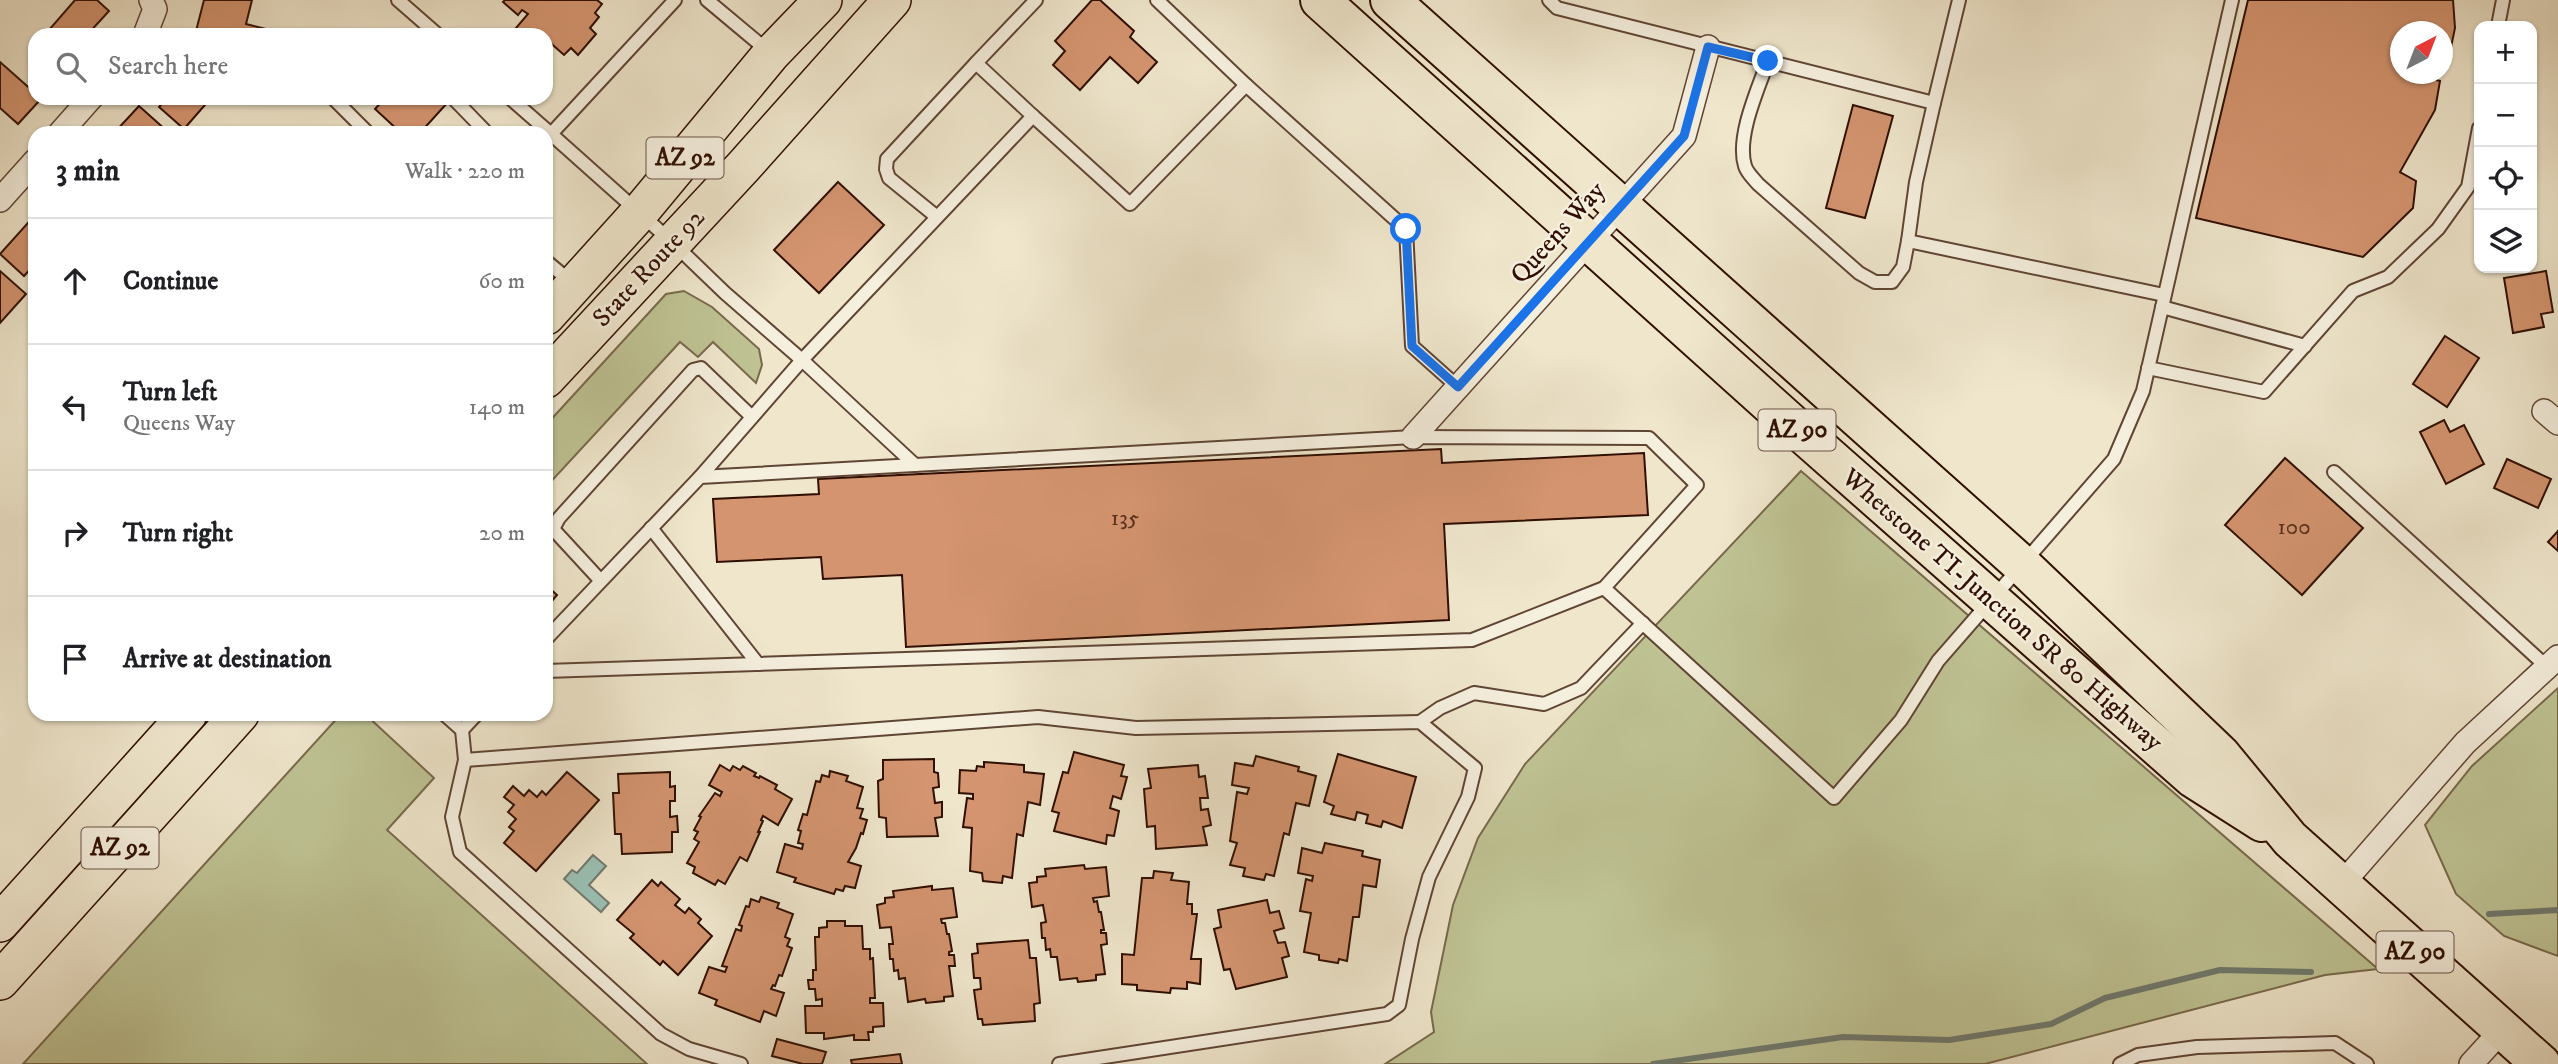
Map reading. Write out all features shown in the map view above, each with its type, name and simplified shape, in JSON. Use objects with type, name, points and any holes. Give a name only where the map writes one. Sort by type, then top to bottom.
[{"type":"highway","name":"Whetstone TI-Junction SR 80 Highway","points":[[1320,0],[1588,242],[2193,778],[2290,839]]},
{"type":"highway","name":"Whetstone TI-Junction SR 80 Highway","points":[[1390,0],[2022,565],[2221,755],[2290,839],[2541,1064]]},
{"type":"main road","name":"State Route 92","points":[[553,308],[640,212],[771,54],[823,0]]},
{"type":"main road","name":"State Route 92","points":[[553,371],[780,126],[892,0]]},
{"type":"main road","name":"AZ 92","points":[[0,923],[182,721]]},
{"type":"main road","name":"AZ 92","points":[[0,981],[234,721]]},
{"type":"street","points":[[147,28],[153,5]]},
{"type":"street","name":"Queens Way","points":[[1413,437],[1684,136],[1708,47]]},
{"type":"street","points":[[66,126],[85,105]]},
{"type":"street","points":[[2,193],[28,168]]},
{"type":"street","points":[[2341,885],[2465,743],[2553,662]]},
{"type":"street","points":[[2471,1064],[2502,1029]]},
{"type":"lane","points":[[398,0],[430,28]]},
{"type":"lane","points":[[553,132],[676,0]]},
{"type":"lane","points":[[707,0],[771,54]]},
{"type":"lane","points":[[937,217],[889,178],[887,159],[1036,0]]},
{"type":"lane","points":[[1157,0],[1406,229],[1412,346],[1458,387]]},
{"type":"lane","points":[[1549,0],[1557,8],[1934,103]]},
{"type":"lane","points":[[1768,61],[1750,114],[1742,150],[1746,169],[1758,184],[1859,273],[1875,282],[1892,282],[1903,267],[1916,182],[1959,0]]},
{"type":"lane","points":[[1604,588],[1834,798],[1901,720],[1938,661],[2114,459],[2143,391],[2232,0]]},
{"type":"lane","points":[[2499,21],[2503,0]]},
{"type":"lane","points":[[976,63],[1130,204],[1247,85]]},
{"type":"lane","points":[[340,105],[361,126]]},
{"type":"lane","points":[[460,105],[480,126]]},
{"type":"lane","points":[[518,105],[542,126]]},
{"type":"lane","points":[[553,631],[699,477],[802,360],[1033,116]]},
{"type":"lane","points":[[553,136],[640,212],[915,465]]},
{"type":"lane","points":[[2148,368],[2264,392],[2353,292],[2388,277],[2438,229],[2468,187],[2475,147]]},
{"type":"lane","points":[[1908,241],[2163,301],[2305,346]]},
{"type":"lane","points":[[553,267],[574,284]]},
{"type":"lane","points":[[600,580],[553,529],[559,518],[693,370],[701,368],[752,417]]},
{"type":"lane","points":[[553,671],[1472,640],[1604,588],[1697,485],[1649,439],[1413,437],[699,477]]},
{"type":"lane","points":[[2334,472],[2553,662]]},
{"type":"lane","points":[[652,528],[758,664]]},
{"type":"lane","points":[[466,760],[1038,718],[1136,727],[1420,722],[1440,708],[1474,693],[1544,704],[1581,688],[1643,623]]},
{"type":"lane","points":[[452,721],[462,730],[466,760],[452,817],[460,852],[661,1034],[689,1049],[741,1064]]},
{"type":"lane","points":[[462,730],[470,721]]},
{"type":"lane","points":[[1059,1064],[1387,1014],[1399,1005],[1412,939],[1429,877],[1468,797],[1475,768],[1420,722]]},
{"type":"lane","points":[[2120,1064],[2138,1055],[2197,1047],[2335,1043],[2367,1064]]},
{"type":"green space","points":[[684,291],[712,307],[759,349],[762,365],[756,383],[713,342],[698,357],[680,342],[553,479],[553,417],[666,294]]},
{"type":"green space","points":[[1801,471],[2378,969],[2325,975],[1985,1064],[1385,1064],[1434,1032],[1431,1012],[1453,905],[1478,838],[1525,764]]},
{"type":"green space","points":[[2558,688],[2558,956],[2504,936],[2456,894],[2425,825],[2472,766]]},
{"type":"green space","points":[[335,721],[373,721],[434,778],[387,830],[647,1064],[23,1064]]},
{"type":"water","points":[[593,855],[606,866],[589,885],[609,903],[601,912],[564,879],[572,870],[577,873]]},
{"type":"building","points":[[75,0],[97,0],[109,11],[93,28],[51,28]]},
{"type":"building","points":[[204,0],[252,0],[246,24],[262,28],[197,28]]},
{"type":"building","points":[[597,0],[602,4],[595,13],[599,17],[590,28],[596,34],[578,55],[571,48],[564,55],[553,45],[553,28],[516,28],[528,14],[522,10],[518,15],[503,2]]},
{"type":"building","points":[[1092,0],[1100,0],[1134,31],[1130,37],[1157,62],[1138,83],[1110,57],[1080,90],[1053,65],[1065,51],[1055,41]]},
{"type":"building","points":[[2248,0],[2453,0],[2455,28],[2453,38],[2453,21],[2390,21],[2390,84],[2439,84],[2435,110],[2400,172],[2416,181],[2413,208],[2363,257],[2196,218]]},
{"type":"building","points":[[0,62],[28,87],[28,105],[35,105],[18,124],[0,108]]},
{"type":"building","points":[[205,105],[187,126],[181,126],[159,107]]},
{"type":"building","points":[[379,105],[445,105],[426,126],[393,126],[375,109]]},
{"type":"building","points":[[1853,105],[1893,116],[1865,218],[1826,208]]},
{"type":"building","points":[[139,106],[161,126],[120,126]]},
{"type":"building","points":[[838,182],[884,225],[819,293],[774,250]]},
{"type":"building","points":[[28,223],[28,272],[24,276],[0,254]]},
{"type":"building","points":[[0,271],[26,294],[0,323]]},
{"type":"building","points":[[2546,271],[2553,312],[2541,314],[2544,327],[2513,333],[2504,278]]},
{"type":"building","points":[[2445,336],[2479,358],[2447,407],[2413,384]]},
{"type":"building","points":[[2444,420],[2450,432],[2464,425],[2484,464],[2446,484],[2420,432]]},
{"type":"building","points":[[1441,449],[1442,463],[1644,453],[1648,515],[1444,524],[1449,620],[906,647],[902,575],[823,579],[821,557],[717,562],[713,499],[819,494],[818,479]]},
{"type":"building","points":[[2285,458],[2363,528],[2302,595],[2225,525]]},
{"type":"building","points":[[2507,459],[2551,479],[2538,508],[2494,488]]},
{"type":"building","points":[[2558,531],[2558,551],[2548,542]]},
{"type":"building","points":[[1074,752],[1124,765],[1121,776],[1127,777],[1121,799],[1113,796],[1110,808],[1119,811],[1114,836],[1107,835],[1106,844],[1054,831],[1059,813],[1052,811],[1063,772],[1068,773]]},
{"type":"building","points":[[1338,754],[1416,777],[1402,828],[1383,821],[1381,827],[1366,823],[1368,815],[1357,812],[1355,820],[1331,814],[1334,806],[1324,802]]},
{"type":"building","points":[[1256,756],[1299,767],[1298,771],[1316,776],[1309,806],[1296,803],[1289,835],[1284,833],[1274,876],[1266,874],[1264,880],[1243,876],[1245,868],[1230,865],[1237,843],[1230,841],[1237,792],[1247,794],[1249,788],[1232,785],[1235,763],[1253,766]]},
{"type":"building","points":[[934,759],[934,772],[938,773],[939,787],[933,788],[935,803],[942,802],[942,817],[935,818],[938,836],[887,837],[886,818],[879,817],[878,781],[883,779],[883,760]]},
{"type":"building","points":[[984,762],[1024,765],[1024,772],[1044,774],[1040,805],[1028,802],[1023,836],[1017,834],[1012,878],[1003,876],[1002,883],[983,881],[982,873],[970,871],[972,828],[963,827],[967,798],[973,799],[973,794],[959,793],[960,770],[976,771],[977,766],[984,767]]},
{"type":"building","points":[[720,765],[730,771],[733,766],[740,770],[743,766],[756,773],[754,776],[760,776],[777,785],[775,789],[792,799],[778,825],[763,816],[760,832],[747,861],[740,857],[725,884],[718,880],[715,885],[693,873],[695,867],[687,863],[699,842],[694,839],[698,832],[694,830],[701,817],[699,816],[715,793],[720,796],[722,792],[709,785]]},
{"type":"building","points":[[1198,765],[1199,777],[1205,776],[1208,798],[1200,798],[1201,810],[1208,809],[1211,825],[1203,827],[1207,845],[1156,849],[1155,826],[1147,827],[1144,789],[1151,788],[1148,769]]},
{"type":"building","points":[[830,771],[848,776],[846,781],[863,787],[857,808],[863,809],[860,818],[867,820],[863,834],[861,833],[848,862],[861,866],[855,888],[845,886],[843,891],[836,889],[834,894],[794,882],[796,878],[777,872],[785,844],[802,849],[803,844],[798,843],[801,831],[798,830],[803,814],[807,815],[816,781],[820,782],[822,775],[829,777]]},
{"type":"building","points":[[567,772],[599,800],[536,871],[504,843],[514,831],[509,827],[516,819],[508,812],[514,805],[504,797],[513,786],[524,796],[529,790],[537,797],[542,791],[546,795]]},
{"type":"building","points":[[670,772],[670,787],[675,786],[675,801],[670,801],[670,817],[677,816],[678,832],[672,832],[672,852],[622,854],[621,834],[615,834],[613,793],[619,793],[618,774]]},
{"type":"building","points":[[1325,843],[1363,851],[1362,856],[1380,860],[1376,887],[1363,885],[1359,917],[1353,917],[1347,961],[1339,959],[1338,963],[1319,960],[1319,955],[1304,952],[1311,913],[1300,911],[1306,879],[1312,881],[1313,876],[1298,873],[1302,848],[1322,853]]},
{"type":"building","points":[[1084,865],[1085,869],[1106,867],[1109,896],[1093,898],[1101,912],[1104,930],[1101,930],[1101,933],[1106,933],[1107,944],[1101,945],[1105,974],[1096,975],[1096,980],[1060,980],[1057,957],[1051,957],[1050,949],[1046,950],[1045,938],[1042,938],[1041,923],[1046,922],[1043,905],[1032,907],[1029,883],[1037,882],[1037,877],[1046,876],[1045,869]]},
{"type":"building","points":[[1154,871],[1173,873],[1171,880],[1189,882],[1187,904],[1192,904],[1192,914],[1197,914],[1191,959],[1201,959],[1200,984],[1187,982],[1187,989],[1171,988],[1170,993],[1137,990],[1137,985],[1122,984],[1122,954],[1134,955],[1142,878],[1153,878]]},
{"type":"building","points":[[652,880],[658,886],[661,882],[680,899],[675,905],[685,913],[689,908],[701,919],[698,923],[712,936],[678,975],[663,961],[660,965],[630,938],[634,934],[617,920]]},
{"type":"building","points":[[932,886],[932,890],[953,888],[957,917],[941,919],[949,934],[952,951],[949,955],[954,955],[955,966],[949,966],[953,996],[944,997],[944,1001],[926,1003],[925,999],[908,1002],[905,978],[899,979],[898,970],[894,971],[893,959],[890,959],[889,944],[893,944],[891,927],[880,928],[877,905],[885,903],[885,898],[894,897],[893,891]]},
{"type":"building","points":[[761,897],[779,903],[777,908],[793,914],[785,937],[790,939],[787,946],[792,948],[782,976],[779,975],[771,989],[784,993],[776,1016],[764,1011],[760,1022],[715,1005],[717,1000],[699,993],[709,967],[725,972],[727,967],[722,966],[736,929],[741,931],[742,926],[739,925],[746,906],[749,907],[751,899],[759,902]]},
{"type":"building","points":[[1267,900],[1270,913],[1279,911],[1284,928],[1274,931],[1278,943],[1285,942],[1289,956],[1282,958],[1287,977],[1236,989],[1230,969],[1224,970],[1214,929],[1221,927],[1218,910]]},
{"type":"building","points":[[827,921],[845,921],[845,926],[862,926],[863,949],[870,949],[870,959],[873,958],[875,998],[870,998],[870,1003],[883,1003],[884,1026],[873,1027],[873,1032],[868,1032],[869,1040],[854,1040],[854,1035],[824,1039],[824,1033],[806,1033],[805,1006],[822,1006],[822,999],[816,1000],[815,989],[809,989],[808,980],[813,980],[813,970],[816,970],[815,937],[819,937],[819,928],[827,927]]},
{"type":"building","points":[[1028,940],[1030,958],[1036,958],[1040,1003],[1034,1004],[1035,1021],[983,1025],[982,1019],[978,1019],[974,990],[981,989],[980,978],[974,978],[972,954],[978,953],[977,944]]},
{"type":"building","points":[[777,1039],[826,1052],[822,1064],[803,1064],[772,1056]]},
{"type":"building","points":[[900,1054],[902,1064],[852,1064],[851,1060]]},
{"type":"waterway","points":[[2489,914],[2558,910]]},
{"type":"waterway","points":[[1653,1064],[1843,1037],[1949,1040],[2051,1024],[2105,998],[2220,970],[2311,972]]},
{"type":"route","points":[[1406,229],[1412,346],[1458,387],[1684,136],[1708,47],[1768,61]]}]
